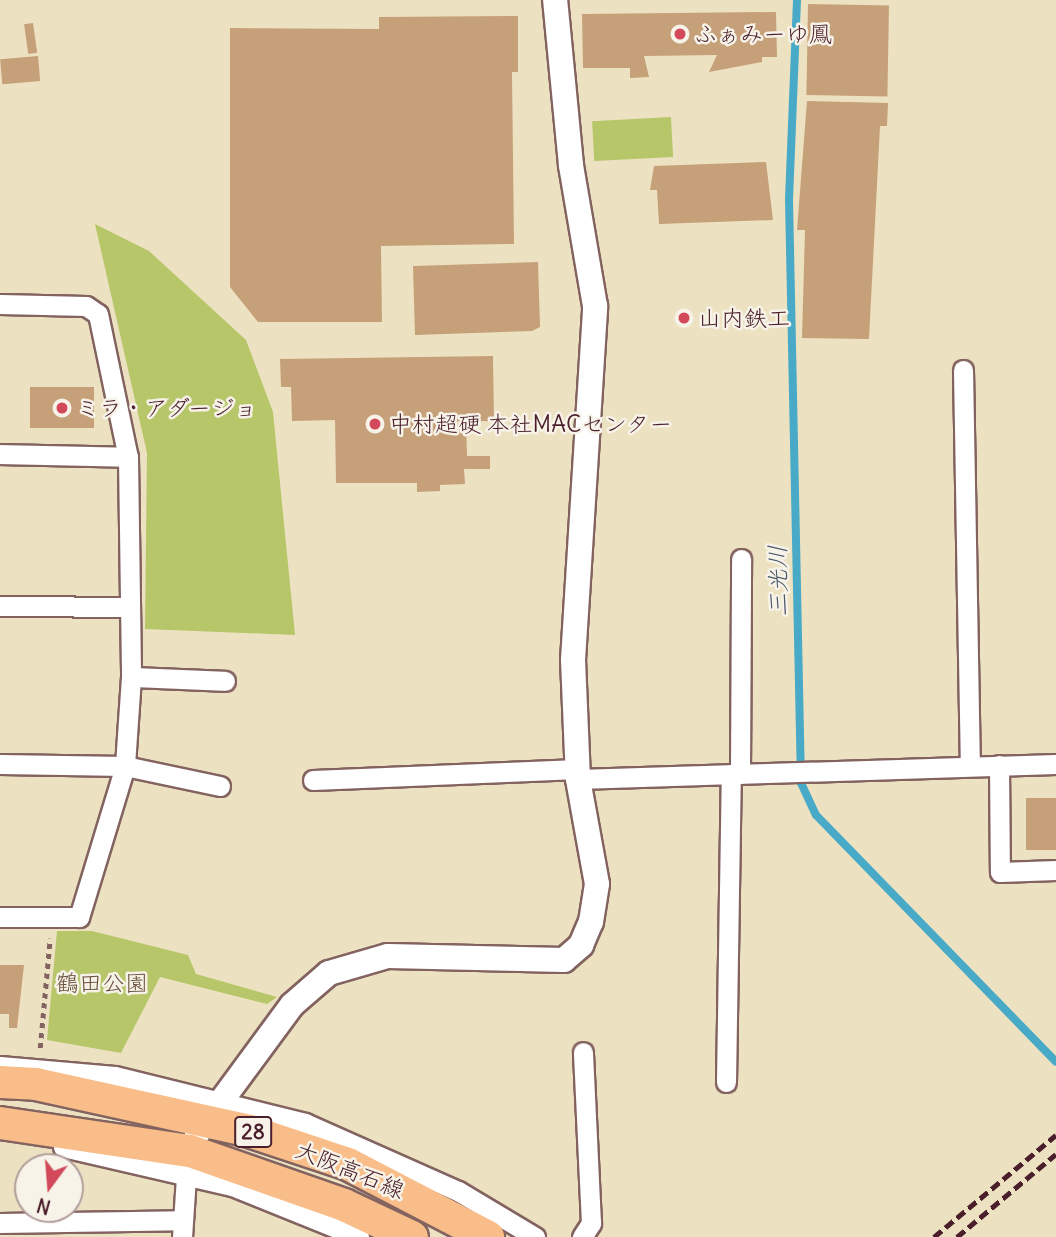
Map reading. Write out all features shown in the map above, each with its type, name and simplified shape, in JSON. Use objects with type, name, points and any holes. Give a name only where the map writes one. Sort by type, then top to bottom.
[{"type":"main road","name":"大阪高石線","points":[[0,1083],[212,1107],[348,1164],[488,1237]]},
{"type":"main road","name":"大阪高石線","points":[[0,1123],[187,1162],[344,1205],[412,1237]]},
{"type":"street","points":[[0,1223],[182,1229],[187,1162],[212,1107],[292,1005],[352,962],[388,957],[544,962],[564,960],[581,945],[597,884],[578,774],[573,660],[595,306],[571,165],[555,0]]},
{"type":"street","points":[[0,304],[86,306],[98,314],[128,457],[131,677],[125,766],[79,917],[0,917]]},
{"type":"street","points":[[963,370],[970,766]]},
{"type":"street","points":[[0,454],[128,457]]},
{"type":"street","points":[[726,1082],[741,559]]},
{"type":"street","points":[[0,606],[129,607]]},
{"type":"street","points":[[131,677],[225,681]]},
{"type":"street","points":[[0,764],[125,766],[220,786]]},
{"type":"street","points":[[313,780],[578,774],[735,774],[1056,764]]},
{"type":"street","points":[[999,765],[1000,872],[1056,870]]},
{"type":"street","points":[[582,1237],[591,1223],[583,1052]]},
{"type":"street","points":[[0,1066],[50,1066],[212,1107],[305,1123],[458,1191],[535,1237]]},
{"type":"street","points":[[0,1133],[187,1162],[359,1237]]},
{"type":"path","points":[[40,1049],[51,918]]},
{"type":"green space","points":[[671,117],[673,157],[594,161],[592,121]]},
{"type":"green space","points":[[95,224],[149,251],[246,340],[273,412],[295,635],[145,629],[147,453]]},
{"type":"green space","name":"鶴田公園","points":[[57,931],[92,931],[188,955],[196,974],[277,997],[267,1004],[160,977],[121,1053],[47,1040]]},
{"type":"building","points":[[808,4],[889,5],[887,96],[806,95]]},
{"type":"building","name":"ふぁみーゆ鳳","points":[[776,12],[777,57],[762,57],[762,62],[709,72],[717,55],[644,56],[649,77],[630,78],[630,68],[583,68],[582,14]]},
{"type":"building","points":[[518,16],[518,72],[512,72],[514,244],[381,246],[382,322],[258,322],[230,287],[230,28],[379,29],[379,17]]},
{"type":"building","points":[[33,23],[37,53],[28,54],[24,24]]},
{"type":"building","points":[[38,56],[40,81],[2,84],[0,59]]},
{"type":"building","points":[[807,101],[888,103],[887,126],[880,126],[869,339],[802,338],[805,230],[797,230]]},
{"type":"building","points":[[766,162],[773,220],[659,224],[657,190],[650,190],[654,166]]},
{"type":"building","points":[[538,262],[540,327],[532,331],[415,335],[413,266]]},
{"type":"building","name":"中村超硬 本社MACセンター","points":[[493,356],[494,421],[415,422],[466,423],[467,456],[490,456],[490,469],[464,469],[465,484],[440,485],[440,491],[417,492],[417,483],[336,483],[335,420],[292,421],[291,387],[281,387],[280,359]]},
{"type":"building","name":"ミラ・アダージョ","points":[[30,387],[94,387],[94,428],[30,428]]},
{"type":"building","points":[[1026,798],[1056,798],[1056,850],[1026,850]]},
{"type":"building","points":[[0,965],[24,965],[17,1028],[9,1028],[9,1014],[0,1014]]},
{"type":"waterway","name":"三光川","points":[[797,0],[789,200],[801,783],[816,815],[1056,1062]]},
{"type":"railway","points":[[934,1237],[1056,1135]]},
{"type":"railway","points":[[957,1237],[1056,1154]]},
{"type":"place","name":"ふぁみーゆ鳳","points":[[680,34]]},
{"type":"place","name":"山内鉄工","points":[[684,318]]},
{"type":"place","name":"ミラ・アダージョ","points":[[62,408]]},
{"type":"place","name":"中村超硬 本社MACセンター","points":[[375,424]]}]
